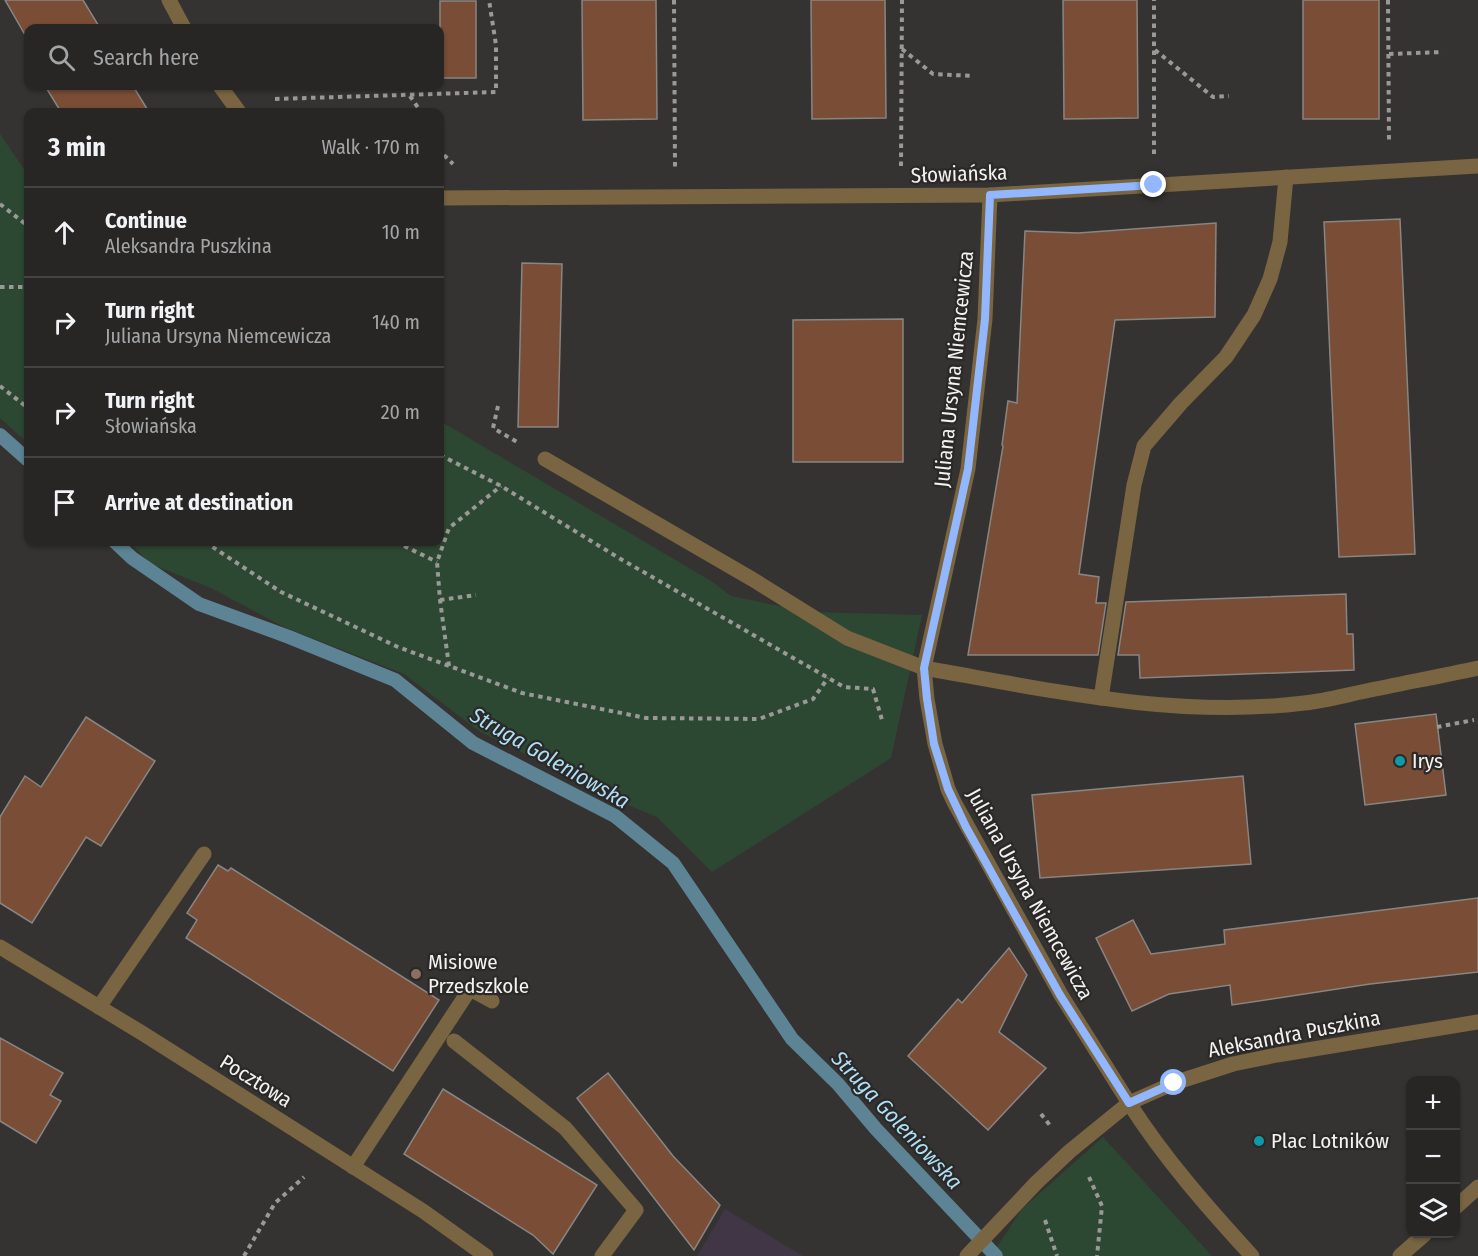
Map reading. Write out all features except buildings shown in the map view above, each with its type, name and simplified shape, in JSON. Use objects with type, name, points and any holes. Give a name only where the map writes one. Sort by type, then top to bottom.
[{"type":"street","points":[[169,0],[182,24]]},
{"type":"street","points":[[223,90],[236,108]]},
{"type":"street","name":"Słowiańska","points":[[444,198],[990,195],[1478,166]]},
{"type":"street","points":[[1101,698],[1134,485],[1144,446],[1181,403],[1226,357],[1254,315],[1270,279],[1280,242],[1286,177]]},
{"type":"street","name":"Juliana Ursyna Niemcewicza","points":[[990,195],[985,319],[968,469],[924,668],[934,744],[954,802],[1060,995],[1129,1103]]},
{"type":"street","points":[[545,459],[752,579],[848,638],[924,668],[1101,698],[1179,707],[1269,706],[1305,703],[1478,668]]},
{"type":"street","points":[[99,1007],[204,854]]},
{"type":"street","name":"Pocztowa","points":[[0,947],[423,1211],[486,1256]]},
{"type":"street","points":[[353,1167],[470,989],[492,1001]]},
{"type":"street","name":"Aleksandra Puszkina","points":[[967,1256],[1002,1216],[1070,1151],[1129,1103],[1174,1083],[1233,1064],[1478,1022]]},
{"type":"street","points":[[454,1041],[565,1128],[636,1210],[602,1256]]},
{"type":"street","points":[[1129,1103],[1149,1135],[1193,1190],[1252,1256]]},
{"type":"street","points":[[1460,1203],[1478,1187]]},
{"type":"street","points":[[1400,1256],[1420,1238]]},
{"type":"path","points":[[275,99],[496,92],[496,45],[489,0]]},
{"type":"path","points":[[674,0],[675,157]]},
{"type":"path","points":[[902,0],[902,153]]},
{"type":"path","points":[[1154,0],[1154,156]]},
{"type":"path","points":[[1388,0],[1389,142]]},
{"type":"path","points":[[902,49],[933,74],[974,76]]},
{"type":"path","points":[[1155,50],[1213,97],[1229,96]]},
{"type":"path","points":[[1389,54],[1443,52]]},
{"type":"path","points":[[410,96],[418,108]]},
{"type":"path","points":[[444,155],[453,164]]},
{"type":"path","points":[[0,204],[24,223]]},
{"type":"path","points":[[0,287],[24,286]]},
{"type":"path","points":[[0,386],[24,405]]},
{"type":"path","points":[[493,428],[498,406]]},
{"type":"path","points":[[444,457],[501,486],[619,558],[843,687],[873,688],[882,720]]},
{"type":"path","points":[[444,540],[448,528],[501,486]]},
{"type":"path","points":[[211,546],[281,592],[398,647],[522,693],[646,718],[759,719],[813,699],[828,678]]},
{"type":"path","points":[[404,546],[437,562]]},
{"type":"path","points":[[442,546],[437,562],[449,666]]},
{"type":"path","points":[[440,600],[476,595]]},
{"type":"path","points":[[1437,727],[1474,720]]},
{"type":"path","points":[[243,1256],[274,1203],[304,1177]]},
{"type":"path","points":[[1045,1219],[1057,1256]]},
{"type":"shaded area","points":[[725,1209],[803,1256],[697,1256]]},
{"type":"green space","points":[[0,134],[24,169],[24,439],[0,418]]},
{"type":"green space","points":[[444,423],[711,581],[731,596],[808,612],[922,615],[891,758],[712,872],[657,817],[614,799],[479,731],[404,674],[284,627],[211,588],[151,564],[133,546],[444,546]]},
{"type":"green space","points":[[1103,1137],[1212,1256],[991,1256],[1022,1209]]},
{"type":"waterway","name":"Struga Goleniowska","points":[[0,435],[24,456]]},
{"type":"waterway","name":"Struga Goleniowska","points":[[119,546],[132,558],[199,604],[395,680],[473,743],[615,816],[673,863],[792,1039],[838,1084],[876,1129],[996,1256]]},
{"type":"place","name":"Irys","points":[[1400,761]]},
{"type":"place","name":"Misiowe Przedszkole","points":[[416,974]]},
{"type":"place","name":"Plac Lotników","points":[[1259,1141]]},
{"type":"route","points":[[1154,185],[990,195],[985,319],[968,469],[924,668],[934,744],[948,789],[966,827],[1060,995],[1129,1103],[1174,1083]]}]
